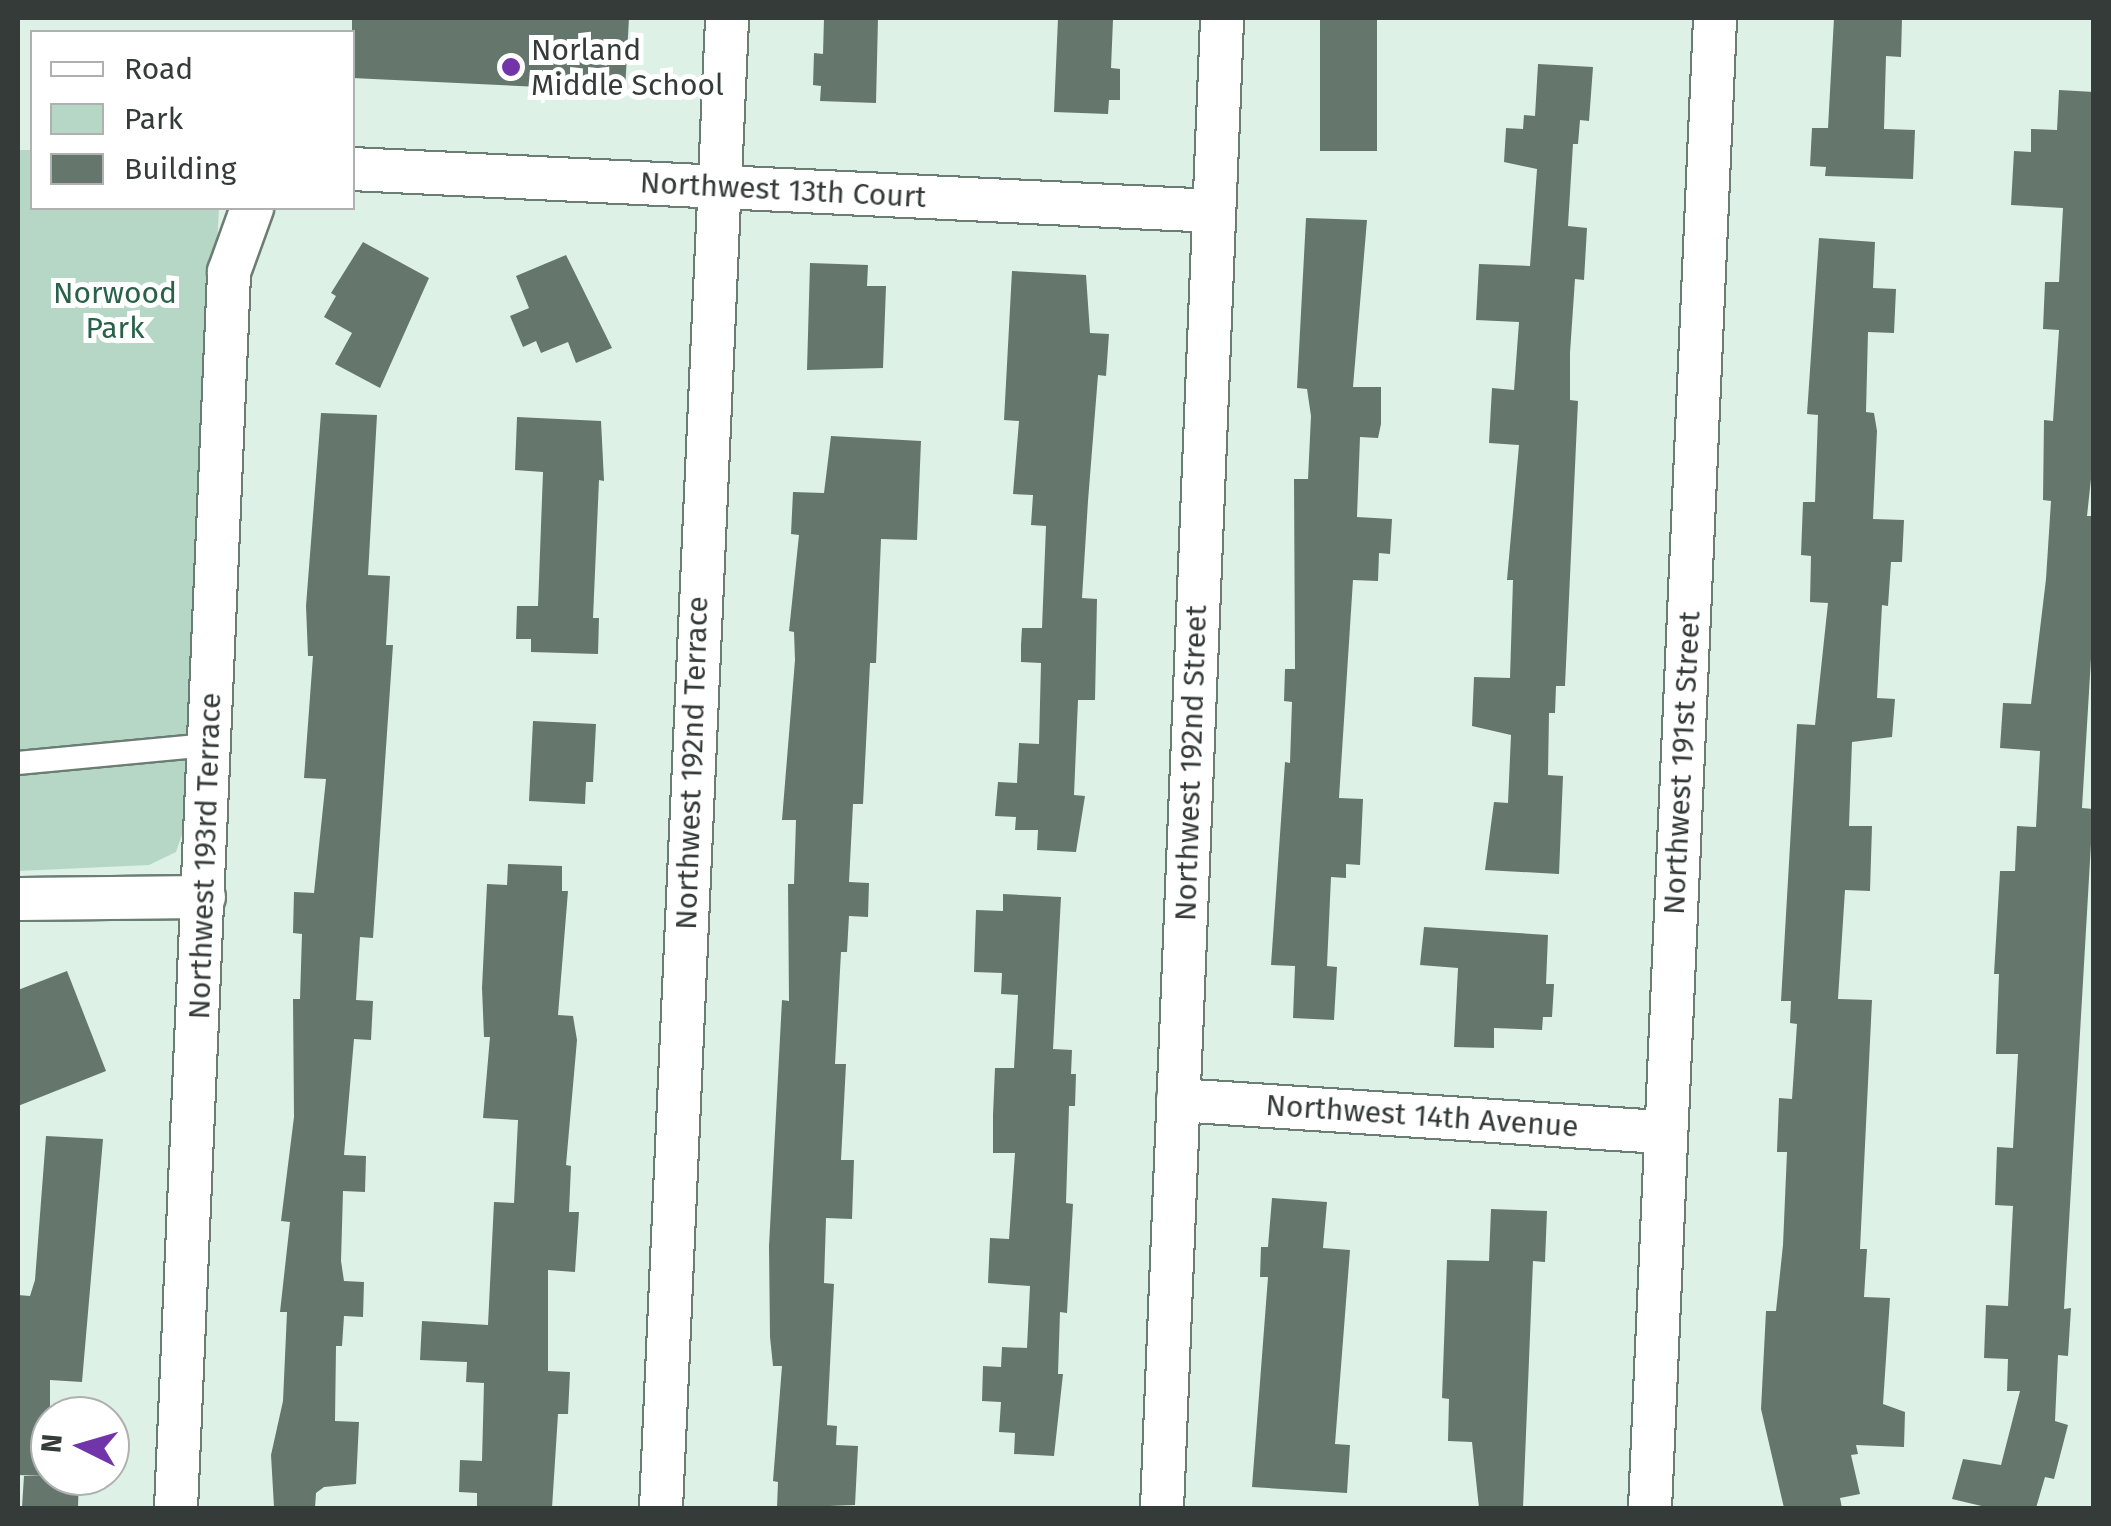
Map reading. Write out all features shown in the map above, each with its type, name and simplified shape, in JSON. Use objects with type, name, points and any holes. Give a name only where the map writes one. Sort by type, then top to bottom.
[{"type":"street","name":"Northwest 192nd Terrace","points":[[661,1508],[716,188],[727,18]]},
{"type":"street","name":"Northwest 192nd Street","points":[[1162,1508],[1222,18]]},
{"type":"street","name":"Northwest 191st Street","points":[[1650,1508],[1715,18]]},
{"type":"street","name":"Northwest 13th Court","points":[[355,168],[1213,211]]},
{"type":"street","name":"Northwest 193rd Terrace","points":[[176,1508],[229,272],[251,210]]},
{"type":"street","points":[[18,898],[204,898]]},
{"type":"street","name":"Northwest 14th Avenue","points":[[1178,1100],[1666,1132]]},
{"type":"lane","points":[[18,764],[210,745]]},
{"type":"green space","name":"Norwood Park","points":[[18,150],[30,150],[30,210],[219,210],[186,823],[176,852],[149,865],[18,871]]},
{"type":"building","points":[[352,18],[629,18],[625,91],[355,78]]},
{"type":"building","points":[[824,18],[878,18],[876,103],[820,101],[821,86],[813,85],[814,53],[823,54]]},
{"type":"building","points":[[1058,18],[1113,20],[1111,68],[1120,69],[1120,100],[1109,100],[1108,114],[1054,112]]},
{"type":"building","points":[[1320,18],[1377,18],[1377,151],[1320,151]]},
{"type":"building","points":[[1834,18],[1902,18],[1901,57],[1886,56],[1884,129],[1915,130],[1913,179],[1825,176],[1826,167],[1810,166],[1812,128],[1828,128]]},
{"type":"building","points":[[1538,64],[1593,67],[1589,121],[1580,120],[1578,144],[1573,144],[1568,226],[1587,228],[1584,280],[1575,279],[1570,353],[1570,400],[1578,401],[1565,686],[1556,686],[1555,713],[1549,713],[1548,775],[1563,776],[1559,874],[1485,870],[1494,802],[1508,803],[1511,735],[1472,726],[1474,677],[1510,678],[1513,580],[1507,580],[1519,445],[1489,443],[1492,388],[1514,390],[1519,322],[1476,320],[1479,264],[1530,266],[1537,169],[1504,162],[1506,128],[1523,129],[1524,115],[1535,116]]},
{"type":"building","points":[[2059,90],[2094,92],[2094,451],[2087,516],[2094,516],[2094,609],[2082,808],[2093,809],[2064,1309],[2071,1308],[2068,1356],[2058,1355],[2055,1421],[2068,1425],[2054,1479],[2045,1477],[2036,1508],[1990,1508],[1952,1499],[1963,1459],[2001,1465],[2020,1391],[2007,1391],[2008,1359],[1984,1358],[1986,1305],[2008,1306],[2013,1206],[1995,1205],[1997,1147],[2013,1148],[2018,1054],[1996,1054],[1999,974],[1994,974],[2000,871],[2015,871],[2017,826],[2036,827],[2040,751],[2000,748],[2003,703],[2031,704],[2046,579],[2051,501],[2043,500],[2044,420],[2053,421],[2059,330],[2043,329],[2045,282],[2059,282],[2063,208],[2011,205],[2014,151],[2031,152],[2031,129],[2057,130]]},
{"type":"building","points":[[1306,218],[1367,220],[1353,387],[1381,387],[1381,424],[1378,438],[1360,437],[1357,517],[1392,519],[1390,554],[1379,553],[1378,581],[1353,580],[1339,798],[1363,799],[1360,865],[1346,864],[1346,878],[1331,877],[1327,966],[1337,967],[1334,1020],[1293,1018],[1295,966],[1271,965],[1285,762],[1290,763],[1292,702],[1284,701],[1285,669],[1295,669],[1294,479],[1308,479],[1311,416],[1307,389],[1297,388]]},
{"type":"building","points":[[1819,238],[1875,242],[1873,288],[1896,289],[1894,333],[1868,332],[1866,412],[1874,413],[1877,431],[1873,519],[1904,520],[1902,562],[1891,562],[1888,606],[1882,605],[1877,698],[1895,699],[1892,737],[1852,742],[1849,826],[1872,826],[1870,891],[1845,890],[1838,999],[1872,1000],[1860,1249],[1867,1249],[1864,1297],[1890,1298],[1883,1404],[1905,1412],[1904,1447],[1856,1445],[1858,1454],[1851,1455],[1860,1494],[1840,1498],[1842,1508],[1784,1508],[1761,1409],[1766,1311],[1776,1311],[1783,1245],[1787,1152],[1777,1152],[1779,1098],[1792,1099],[1797,1024],[1790,1023],[1791,1001],[1781,1001],[1797,724],[1815,725],[1828,603],[1810,602],[1811,556],[1801,555],[1803,502],[1815,502],[1818,415],[1807,414]]},
{"type":"building","points":[[363,242],[429,278],[380,388],[335,364],[352,333],[324,317],[336,296],[331,293]]},
{"type":"building","points":[[566,255],[612,348],[576,363],[568,342],[541,353],[536,341],[523,347],[510,316],[529,308],[516,276]]},
{"type":"building","points":[[810,263],[868,265],[867,286],[886,286],[883,368],[807,370]]},
{"type":"building","points":[[1012,271],[1086,275],[1090,333],[1109,334],[1106,376],[1098,375],[1088,501],[1082,598],[1097,599],[1095,700],[1078,700],[1074,795],[1085,796],[1076,852],[1037,850],[1038,830],[1015,830],[1016,817],[995,816],[998,782],[1017,783],[1019,743],[1039,744],[1041,663],[1021,662],[1021,645],[1022,628],[1042,628],[1046,526],[1031,525],[1033,495],[1013,494],[1019,421],[1004,420]]},
{"type":"building","points":[[321,413],[377,415],[368,575],[390,576],[386,645],[393,645],[373,938],[360,937],[356,1000],[373,1001],[371,1040],[354,1039],[344,1155],[366,1156],[365,1192],[343,1191],[341,1261],[344,1281],[364,1282],[363,1317],[344,1316],[342,1346],[336,1346],[335,1421],[359,1422],[356,1484],[324,1487],[316,1493],[315,1508],[274,1507],[271,1455],[283,1401],[287,1312],[280,1312],[290,1222],[281,1221],[294,1117],[293,999],[300,999],[302,934],[293,933],[294,892],[314,893],[326,779],[304,778],[313,656],[308,656],[306,606]]},
{"type":"building","points":[[517,417],[601,421],[604,481],[599,480],[593,618],[599,618],[598,654],[531,652],[531,639],[516,639],[517,606],[538,606],[543,472],[515,470]]},
{"type":"building","points":[[831,436],[921,441],[917,540],[881,539],[876,663],[870,663],[863,804],[853,804],[849,882],[869,883],[868,917],[849,916],[847,952],[841,952],[835,1064],[846,1064],[841,1160],[854,1160],[852,1219],[826,1218],[824,1283],[834,1284],[827,1425],[837,1426],[836,1445],[858,1446],[855,1505],[777,1508],[778,1482],[773,1481],[782,1366],[773,1366],[769,1246],[782,1000],[789,1001],[788,884],[794,884],[796,820],[782,820],[795,660],[794,632],[789,631],[799,535],[791,534],[793,492],[824,493]]},
{"type":"building","points":[[533,721],[596,724],[593,782],[586,782],[585,804],[529,801]]},
{"type":"building","points":[[508,864],[562,866],[562,891],[568,891],[558,1015],[573,1016],[577,1040],[566,1165],[571,1166],[569,1212],[579,1212],[575,1272],[548,1270],[548,1371],[570,1372],[568,1414],[558,1414],[552,1508],[477,1508],[477,1493],[459,1492],[460,1460],[482,1461],[484,1383],[466,1382],[467,1362],[420,1360],[422,1321],[488,1325],[494,1202],[514,1203],[518,1120],[483,1118],[490,1037],[484,1037],[482,988],[487,884],[507,885]]},
{"type":"building","points":[[1003,894],[1061,897],[1053,1049],[1072,1050],[1071,1074],[1076,1074],[1075,1106],[1069,1106],[1066,1203],[1073,1204],[1067,1313],[1060,1312],[1058,1374],[1063,1374],[1054,1456],[1014,1454],[1015,1433],[999,1432],[1001,1402],[982,1401],[983,1366],[1001,1367],[1002,1347],[1027,1348],[1030,1286],[988,1283],[990,1238],[1009,1239],[1015,1153],[993,1153],[993,1115],[995,1068],[1014,1068],[1018,995],[1001,994],[1002,973],[974,972],[976,910],[1003,911]]},
{"type":"building","points":[[1424,927],[1548,935],[1546,984],[1554,984],[1552,1017],[1543,1017],[1542,1030],[1494,1028],[1494,1048],[1454,1047],[1458,968],[1420,965]]},
{"type":"building","points":[[67,971],[106,1071],[18,1106],[18,990]]},
{"type":"building","points":[[46,1136],[103,1139],[82,1382],[50,1380],[50,1396],[30,1396],[30,1475],[18,1475],[18,1295],[30,1296],[35,1280]]},
{"type":"building","points":[[1272,1198],[1327,1202],[1323,1248],[1350,1250],[1335,1444],[1350,1445],[1347,1493],[1252,1487],[1268,1277],[1260,1277],[1261,1247],[1268,1247]]},
{"type":"building","points":[[1491,1209],[1547,1211],[1545,1262],[1533,1261],[1523,1508],[1479,1508],[1472,1442],[1448,1441],[1449,1399],[1442,1398],[1447,1260],[1489,1261]]},
{"type":"building","points":[[24,1476],[30,1476],[30,1496],[78,1496],[78,1508],[22,1507]]},
{"type":"place","name":"Norland Middle School","points":[[511,67]]}]
